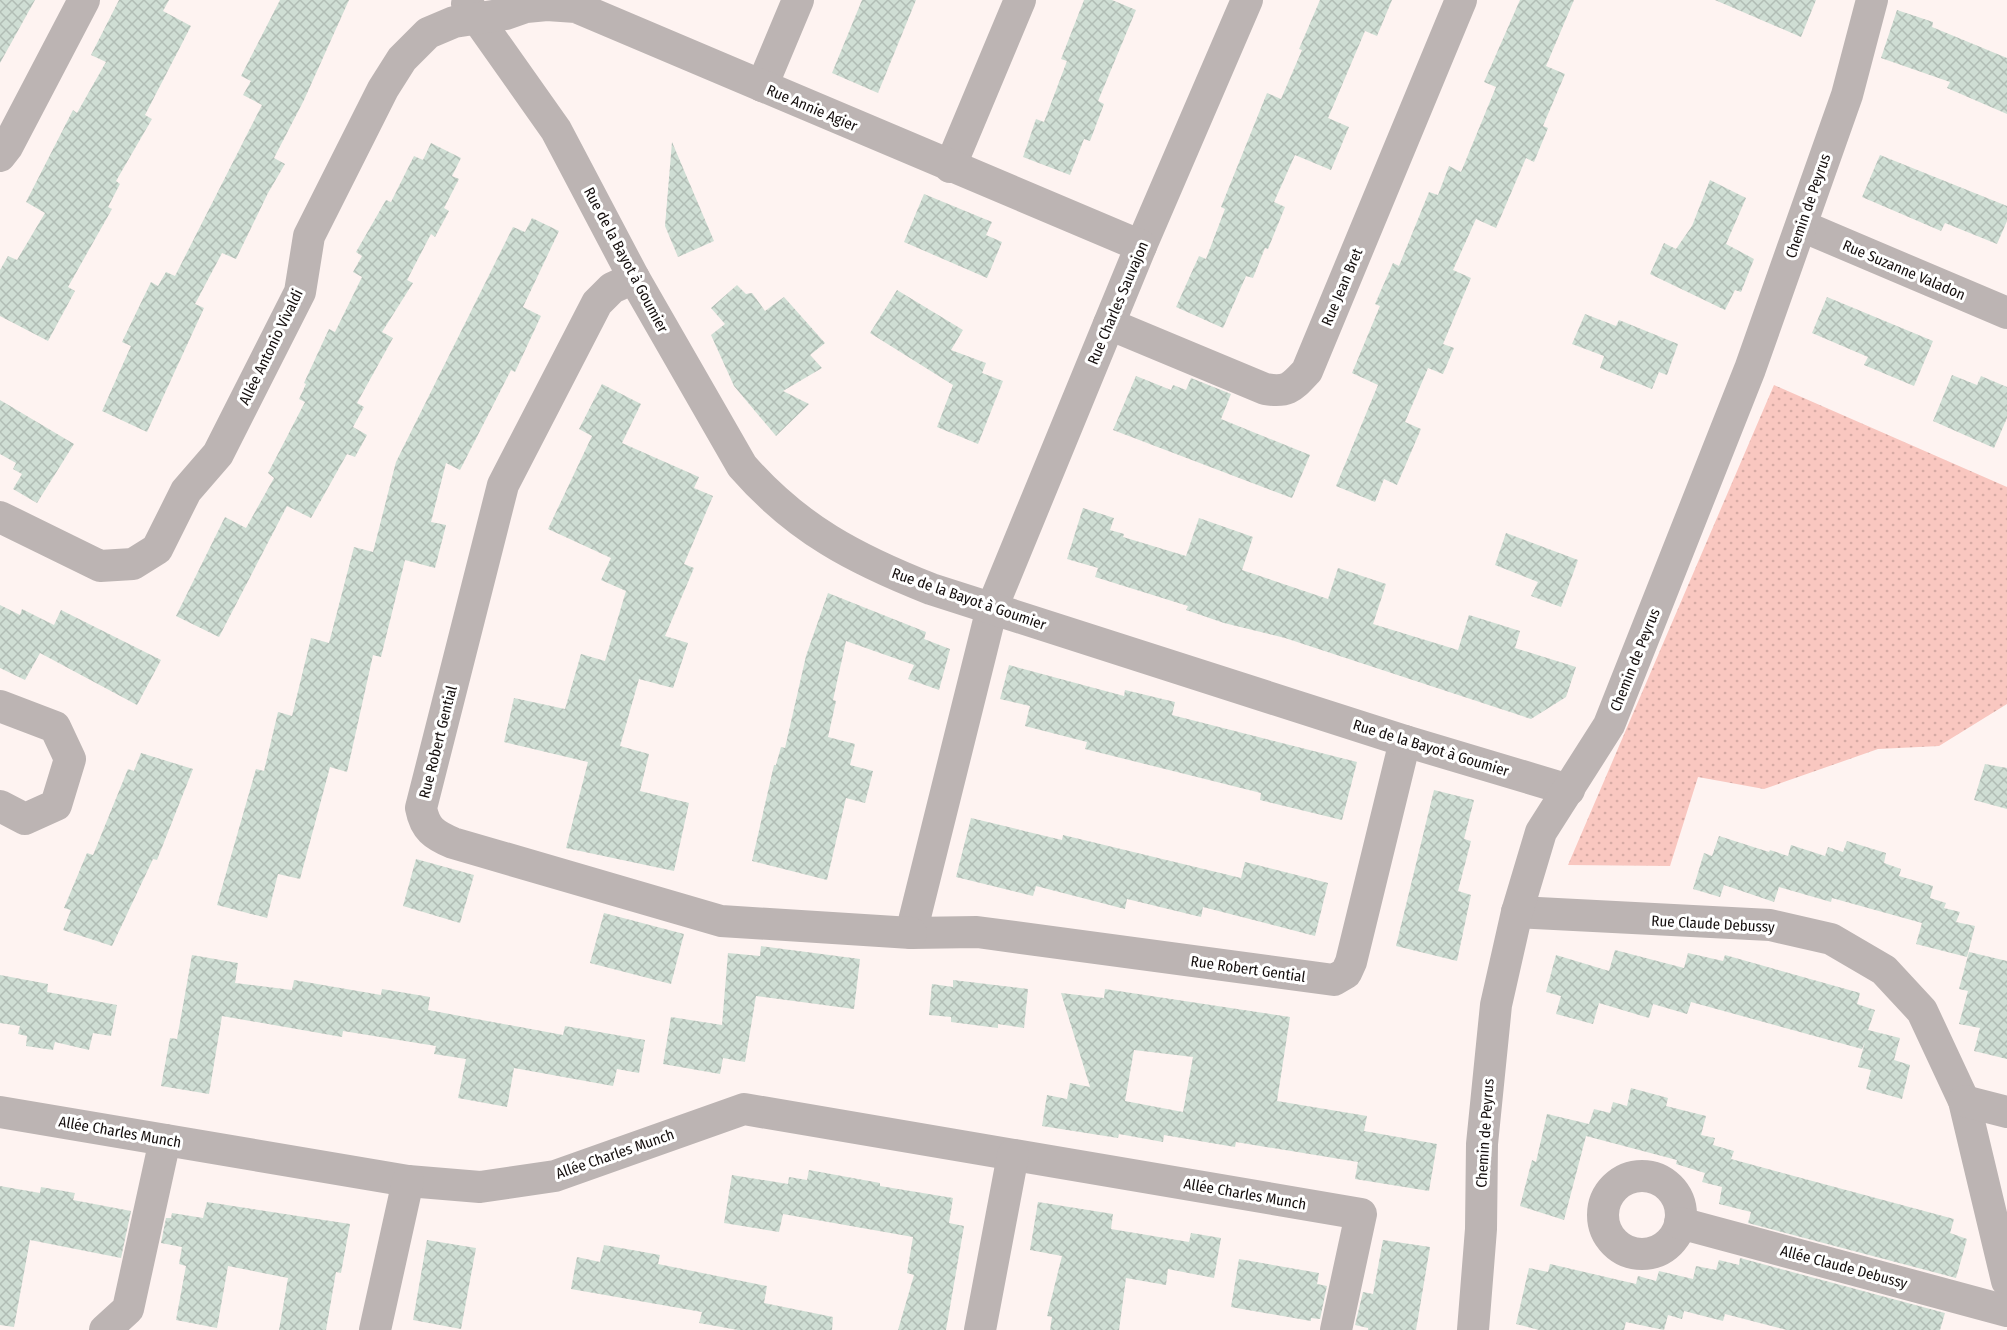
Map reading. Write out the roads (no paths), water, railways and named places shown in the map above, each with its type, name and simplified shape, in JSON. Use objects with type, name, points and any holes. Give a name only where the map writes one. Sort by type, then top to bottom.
[{"type":"street","points":[[0,156],[7,147],[84,0]]},
{"type":"street","points":[[762,86],[798,0]]},
{"type":"street","points":[[950,167],[1020,0]]},
{"type":"street","name":"Rue Charles Sauvajon","points":[[992,608],[1141,246],[1247,0]]},
{"type":"street","name":"Rue Jean Bret","points":[[1109,324],[1265,389],[1282,392],[1294,385],[1307,371],[1461,0]]},
{"type":"street","name":"Chemin de Peyrus","points":[[1473,1330],[1481,1229],[1482,1144],[1496,1005],[1517,912],[1541,832],[1609,725],[1750,369],[1802,226],[1846,95],[1872,0]]},
{"type":"street","name":"Rue Annie Agier","points":[[471,9],[506,14],[526,7],[577,4],[950,167],[1141,246]]},
{"type":"street","name":"Rue de la Bayot à Goumier","points":[[471,9],[556,130],[634,278],[736,457],[765,492],[795,519],[831,544],[882,570],[931,589],[1405,741],[1569,790]]},
{"type":"street","name":"Allée Antonio Vivaldi","points":[[0,517],[100,566],[133,564],[157,549],[186,490],[218,454],[300,292],[309,236],[383,89],[402,58],[428,33],[454,22],[471,9]]},
{"type":"street","name":"Rue Suzanne Valadon","points":[[1802,226],[2007,313]]},
{"type":"street","name":"Rue Robert Gential","points":[[634,278],[612,288],[597,303],[503,485],[421,808],[423,822],[433,835],[453,843],[721,921],[910,933],[977,932],[1334,980],[1346,973],[1351,962],[1405,741]]},
{"type":"street","points":[[910,933],[992,608]]},
{"type":"street","points":[[0,706],[55,728],[70,759],[56,805],[25,819],[0,806]]},
{"type":"street","name":"Rue Claude Debussy","points":[[1517,912],[1770,925],[1831,939],[1884,969],[1922,1011],[1964,1101],[2007,1281]]},
{"type":"street","points":[[1964,1101],[2007,1112]]},
{"type":"street","name":"Allée Charles Munch","points":[[0,1112],[408,1181],[480,1187],[555,1176],[744,1108],[1361,1214],[1336,1330]]},
{"type":"street","points":[[105,1330],[128,1309],[165,1140]]},
{"type":"street","points":[[980,1330],[1013,1155]]},
{"type":"street","points":[[375,1330],[408,1181]]},
{"type":"street","name":"Allée Claude Debussy","points":[[1680,1223],[2007,1311]]}]
